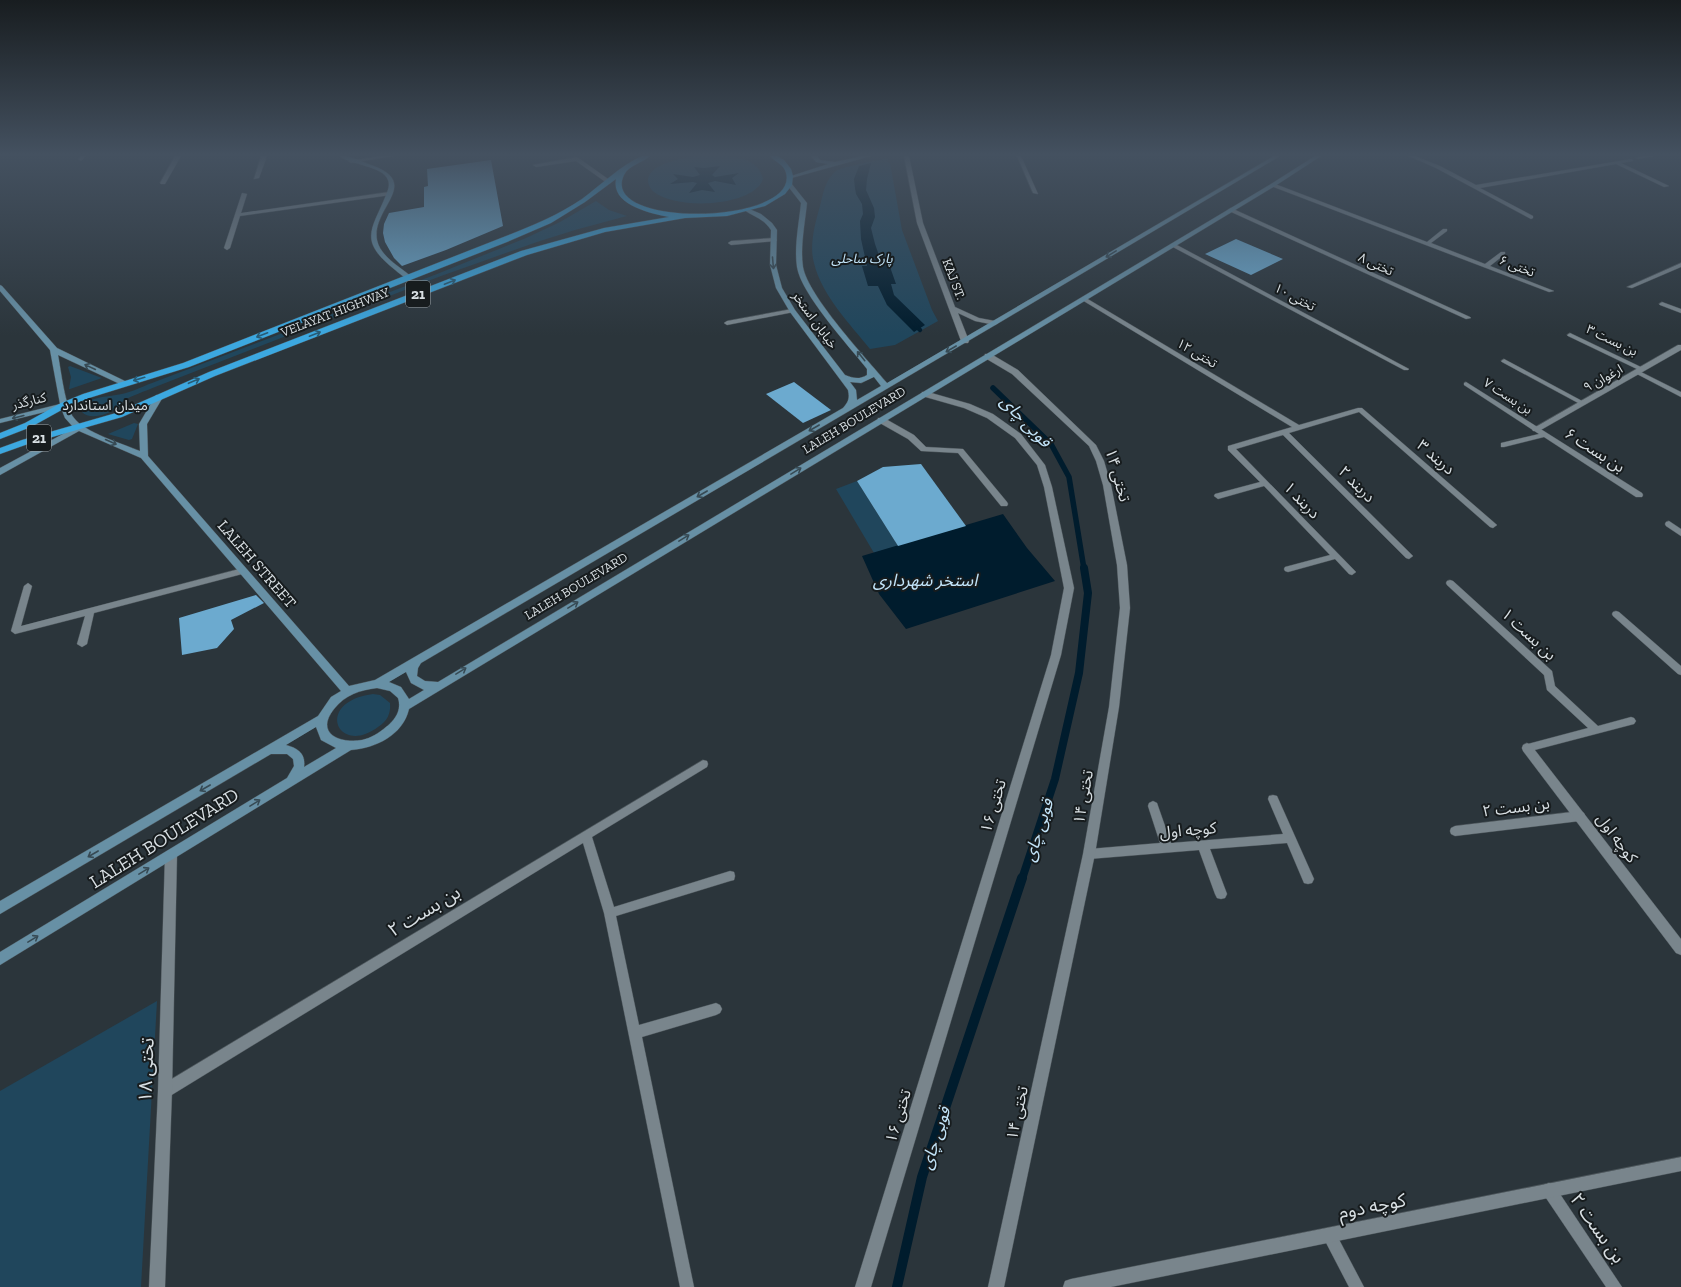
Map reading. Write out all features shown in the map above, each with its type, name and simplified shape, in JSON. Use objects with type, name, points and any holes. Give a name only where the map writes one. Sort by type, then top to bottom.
[{"type":"highway","name":"VELAYAT HIGHWAY","points":[[125,383],[186,364],[410,278],[557,216]]},
{"type":"highway","name":"VELAYAT HIGHWAY","points":[[159,397],[212,374],[524,253],[604,230],[686,216]]},
{"type":"highway","name":"21","points":[[0,436],[28,425],[64,405],[125,383]]},
{"type":"highway","name":"21","points":[[0,451],[25,442],[79,428],[119,415],[159,397]]},
{"type":"street","points":[[227,248],[237,216]]},
{"type":"street","points":[[378,216],[373,232],[379,249],[386,258],[410,278]]},
{"type":"street","name":"خیابان استخر","points":[[760,216],[770,224],[774,230],[773,265],[776,278],[784,298],[792,312],[852,390],[854,398],[851,406],[833,418]]},
{"type":"street","name":"خیابان استخر","points":[[803,216],[799,256],[800,268],[804,280],[822,308],[886,387]]},
{"type":"street","name":"KAJ ST.","points":[[919,216],[965,341]]},
{"type":"street","name":"LALEH BOULEVARD","points":[[377,684],[965,341],[1176,216]]},
{"type":"street","name":"LALEH BOULEVARD","points":[[404,707],[439,684],[926,394],[1221,216]]},
{"type":"street","points":[[732,243],[774,240]]},
{"type":"street","points":[[0,287],[54,350],[125,383]]},
{"type":"street","points":[[953,308],[977,320],[995,323]]},
{"type":"street","points":[[727,323],[792,312]]},
{"type":"street","name":"ارغوان ۹","points":[[1536,429],[1681,347]]},
{"type":"street","points":[[54,350],[64,405],[69,418],[79,428]]},
{"type":"street","name":"تختی ۱۴","points":[[988,356],[1015,372],[1092,445],[1100,461],[1108,485],[1122,565],[1125,608],[1114,707],[1089,854],[996,1287]]},
{"type":"street","points":[[843,377],[852,380],[863,380],[871,376],[871,369]]},
{"type":"street","name":"تختی ۱۶","points":[[863,1287],[1056,655],[1069,588],[1048,487],[1041,466],[1031,451],[1008,427],[990,416],[967,406],[926,394]]},
{"type":"street","points":[[144,456],[143,424],[159,397]]},
{"type":"street","name":"کنارگذر","points":[[0,421],[64,405]]},
{"type":"street","name":"LALEH STREET","points":[[79,428],[144,456],[348,692]]},
{"type":"street","name":"21","points":[[0,472],[79,428]]},
{"type":"street","points":[[418,660],[412,670],[411,676],[413,680],[424,686],[432,687],[439,684]]},
{"type":"street","points":[[377,684],[385,685],[397,690],[404,700],[402,715],[397,723],[385,735],[370,743],[347,747],[331,742],[326,738],[322,726],[323,718],[325,712],[334,701],[348,692],[362,686],[377,684]]},
{"type":"street","name":"LALEH BOULEVARD","points":[[0,908],[323,718]]},
{"type":"street","name":"LALEH BOULEVARD","points":[[0,960],[347,747]]},
{"type":"street","points":[[269,750],[285,748],[292,750],[297,754],[300,760],[299,766],[296,774],[288,783]]},
{"type":"street","name":"کوچه اول","points":[[1527,748],[1681,949]]},
{"type":"street","name":"تختی ۱۸","points":[[157,1287],[165,1091],[171,855]]},
{"type":"street","name":"کوچه دوم","points":[[1071,1287],[1681,1164]]},
{"type":"lane","name":"تختی ۸","points":[[1244,216],[1468,318]]},
{"type":"lane","name":"تختی ۶","points":[[1354,216],[1551,291]]},
{"type":"lane","points":[[1427,244],[1445,230]]},
{"type":"lane","name":"تختی ۱۰","points":[[1173,245],[1406,369]]},
{"type":"lane","points":[[1486,266],[1503,253]]},
{"type":"lane","points":[[1630,287],[1681,265]]},
{"type":"lane","name":"تختی ۱۲","points":[[1084,299],[1298,428]]},
{"type":"lane","points":[[1662,304],[1681,311]]},
{"type":"lane","name":"بن بست ۳","points":[[1570,335],[1681,395]]},
{"type":"lane","points":[[1504,361],[1582,403]]},
{"type":"lane","name":"بن بست ۷","points":[[1466,384],[1536,429]]},
{"type":"lane","name":"دربند ۳","points":[[1298,428],[1360,409],[1493,525]]},
{"type":"lane","points":[[881,420],[911,437],[924,449],[960,451],[1004,504]]},
{"type":"lane","points":[[1284,432],[1298,428]]},
{"type":"lane","name":"بن بست ۶","points":[[1536,429],[1639,495]]},
{"type":"lane","name":"دربند ۱","points":[[1284,432],[1231,448],[1352,572]]},
{"type":"lane","name":"دربند ۲","points":[[1284,432],[1409,556]]},
{"type":"lane","points":[[1504,445],[1545,435]]},
{"type":"lane","points":[[1218,496],[1266,484]]},
{"type":"lane","points":[[1669,524],[1681,534]]},
{"type":"lane","points":[[1288,569],[1336,556]]},
{"type":"lane","points":[[28,586],[15,631],[242,571]]},
{"type":"lane","name":"بن بست ۱","points":[[1450,583],[1549,674],[1550,686],[1596,730]]},
{"type":"lane","points":[[82,644],[90,612]]},
{"type":"lane","points":[[1616,614],[1681,671]]},
{"type":"lane","points":[[1527,748],[1631,721]]},
{"type":"lane","name":"بن بست ۲","points":[[165,1091],[702,764]]},
{"type":"lane","points":[[1273,799],[1308,879]]},
{"type":"lane","points":[[1153,806],[1167,848]]},
{"type":"lane","name":"بن بست ۲","points":[[1456,832],[1580,816]]},
{"type":"lane","points":[[586,835],[610,913],[687,1287]]},
{"type":"lane","name":"کوچه اول","points":[[1089,854],[1290,838]]},
{"type":"lane","points":[[1203,845],[1221,894]]},
{"type":"lane","points":[[610,913],[730,876]]},
{"type":"lane","points":[[634,1033],[716,1009]]},
{"type":"lane","name":"بن بست ۲","points":[[1549,1190],[1615,1287]]},
{"type":"lane","points":[[1329,1235],[1357,1287]]},
{"type":"green space","points":[[570,216],[627,216],[537,242],[441,276],[134,395],[123,401],[114,410],[100,416],[85,415],[82,412],[86,403],[95,399],[134,390],[437,274],[526,238]]},
{"type":"green space","name":"پارک ساحلی","points":[[818,216],[900,216],[902,230],[932,310],[938,321],[895,345],[870,349],[846,320],[823,287],[814,263],[812,249]]},
{"type":"green space","points":[[70,366],[102,378],[69,389],[71,377],[68,367]]},
{"type":"green space","points":[[134,423],[138,424],[132,439],[129,440],[108,434]]},
{"type":"green space","points":[[857,481],[898,546],[874,553],[836,489]]},
{"type":"green space","points":[[373,694],[380,695],[390,703],[390,711],[386,720],[378,727],[364,735],[352,736],[343,732],[338,725],[338,716],[343,707],[354,699]]},
{"type":"green space","points":[[157,1001],[141,1287],[0,1287],[0,1091]]},
{"type":"water","points":[[862,216],[875,216],[871,228],[882,264],[889,264],[896,284],[891,284],[894,295],[925,325],[914,332],[887,305],[878,286],[868,286],[862,266],[867,266],[861,239],[860,221]]},
{"type":"water","name":"استخر شهرداری","points":[[1003,514],[1027,548],[1055,581],[906,629],[879,594],[862,556]]},
{"type":"building","points":[[388,216],[501,216],[503,226],[446,250],[402,266],[394,258],[385,242],[383,233],[384,224]]},
{"type":"building","points":[[1236,239],[1283,259],[1251,275],[1205,254]]},
{"type":"building","points":[[794,382],[831,410],[803,423],[766,394]]},
{"type":"building","points":[[921,464],[966,526],[898,546],[857,481],[883,467]]},
{"type":"building","points":[[256,595],[264,603],[231,620],[234,629],[217,648],[182,655],[179,618]]},
{"type":"waterway","name":"قوبی چای","points":[[912,322],[920,330]]},
{"type":"waterway","name":"قوبی چای","points":[[993,388],[1051,444],[1069,477],[1084,569]]},
{"type":"waterway","name":"قوبی چای","points":[[1022,879],[1055,779],[1079,673],[1088,593],[1084,568]]},
{"type":"waterway","name":"قوبی چای","points":[[897,1287],[922,1177],[1022,878]]},
{"type":"district","name":"میدان استاندارد","points":[[105,405]]}]
